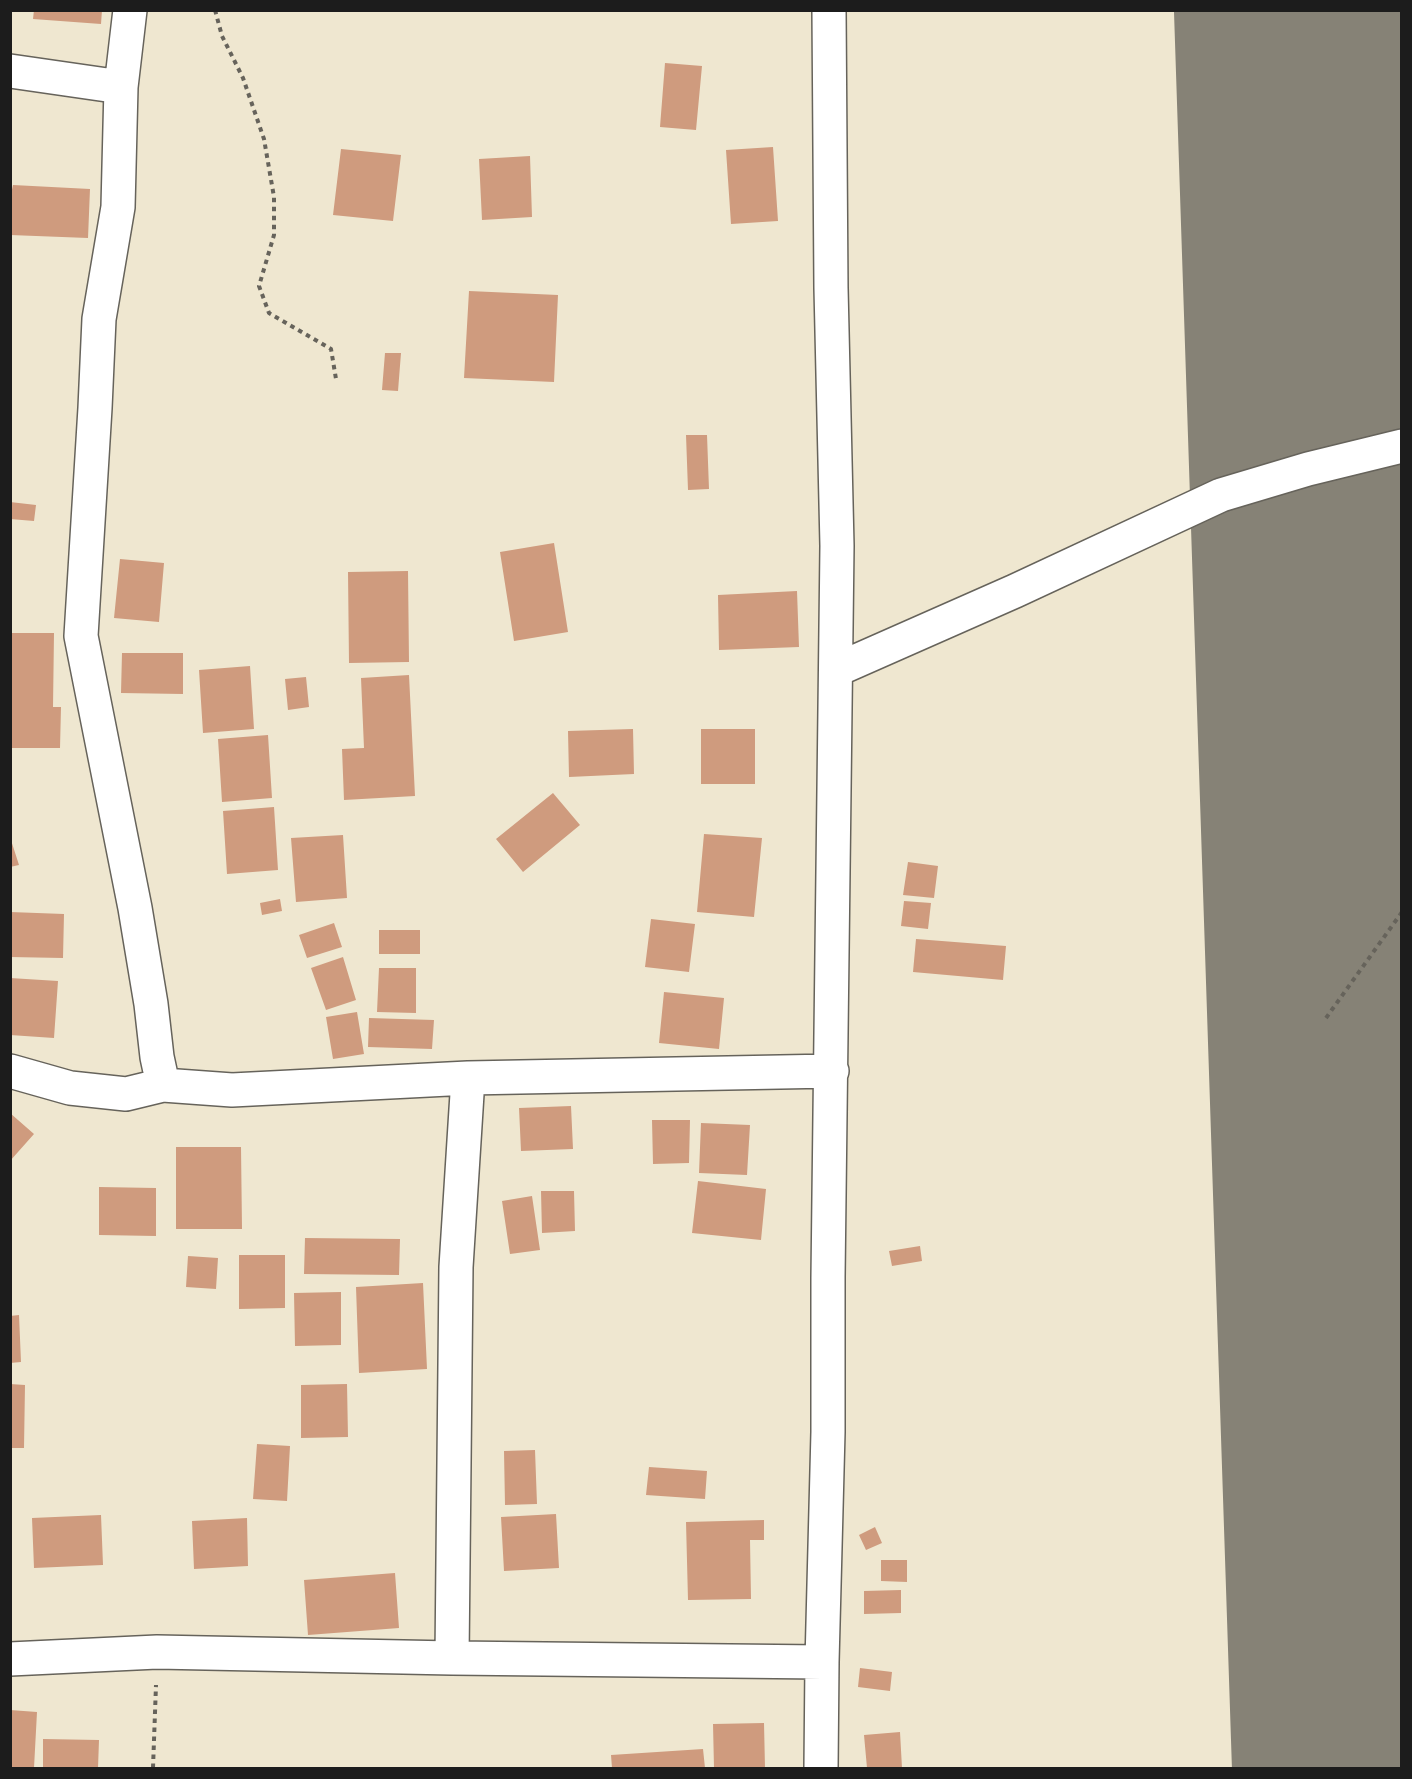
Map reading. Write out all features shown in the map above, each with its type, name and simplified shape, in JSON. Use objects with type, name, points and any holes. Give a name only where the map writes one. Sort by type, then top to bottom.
[{"type":"street","points":[[130,10],[121,87],[118,207],[99,319],[81,636],[135,908],[163,1084]]},
{"type":"street","points":[[821,1768],[828,1432],[837,546],[831,288],[829,10]]},
{"type":"street","points":[[10,72],[121,87]]},
{"type":"street","points":[[836,670],[1016,591],[1221,495],[1308,469],[1401,446]]},
{"type":"street","points":[[10,1071],[70,1088],[126,1094],[163,1084],[231,1090],[468,1078],[832,1071]]},
{"type":"street","points":[[452,1658],[456,1267],[468,1078]]},
{"type":"street","points":[[10,1659],[157,1652],[822,1662]]},
{"type":"path","points":[[215,10],[222,36],[243,78],[264,139],[274,197],[274,235],[260,286],[270,313],[331,349],[336,379]]},
{"type":"path","points":[[1326,1018],[1401,912]]},
{"type":"path","points":[[153,1768],[157,1652]]},
{"type":"building","points":[[34,10],[102,10],[101,24],[33,19]]},
{"type":"building","points":[[665,63],[702,66],[696,130],[660,127]]},
{"type":"building","points":[[773,147],[778,221],[731,224],[726,150]]},
{"type":"building","points":[[341,149],[401,155],[393,221],[333,215]]},
{"type":"building","points":[[530,156],[532,217],[482,220],[479,159]]},
{"type":"building","points":[[13,185],[90,189],[88,238],[10,235],[10,199]]},
{"type":"building","points":[[469,291],[558,295],[554,382],[464,378]]},
{"type":"building","points":[[385,353],[401,353],[398,391],[382,390]]},
{"type":"building","points":[[686,435],[707,435],[709,489],[688,490]]},
{"type":"building","points":[[10,502],[36,505],[34,521],[10,519]]},
{"type":"building","points":[[554,543],[568,632],[514,641],[500,552]]},
{"type":"building","points":[[120,559],[164,563],[159,622],[114,618]]},
{"type":"building","points":[[408,571],[409,662],[349,663],[348,572]]},
{"type":"building","points":[[797,591],[799,647],[719,650],[718,595]]},
{"type":"building","points":[[10,633],[54,633],[53,707],[61,707],[60,748],[10,748]]},
{"type":"building","points":[[122,653],[183,653],[183,694],[121,693]]},
{"type":"building","points":[[250,666],[254,729],[203,733],[199,670]]},
{"type":"building","points":[[409,675],[415,796],[344,800],[342,749],[364,748],[361,678]]},
{"type":"building","points":[[306,677],[309,707],[288,710],[285,679]]},
{"type":"building","points":[[633,729],[634,774],[569,777],[568,731]]},
{"type":"building","points":[[701,729],[755,729],[755,784],[701,784]]},
{"type":"building","points":[[268,735],[272,798],[222,802],[218,739]]},
{"type":"building","points":[[553,793],[580,825],[523,872],[496,839]]},
{"type":"building","points":[[274,807],[278,870],[227,874],[223,811]]},
{"type":"building","points":[[704,834],[762,838],[754,917],[697,912]]},
{"type":"building","points":[[343,835],[347,898],[296,902],[291,838]]},
{"type":"building","points":[[10,837],[19,865],[10,867]]},
{"type":"building","points":[[908,862],[938,866],[934,898],[903,895]]},
{"type":"building","points":[[280,899],[282,911],[262,915],[260,903]]},
{"type":"building","points":[[904,901],[931,903],[928,929],[901,926]]},
{"type":"building","points":[[10,912],[64,914],[63,958],[10,957]]},
{"type":"building","points":[[651,919],[695,924],[689,972],[645,967]]},
{"type":"building","points":[[334,923],[342,947],[307,958],[299,935]]},
{"type":"building","points":[[379,930],[420,930],[420,954],[379,954]]},
{"type":"building","points":[[916,939],[1006,946],[1003,980],[913,972]]},
{"type":"building","points":[[343,957],[356,1000],[326,1010],[311,968]]},
{"type":"building","points":[[379,968],[416,968],[416,1013],[377,1012]]},
{"type":"building","points":[[10,978],[58,981],[54,1038],[10,1035]]},
{"type":"building","points":[[664,992],[724,998],[719,1049],[659,1043]]},
{"type":"building","points":[[357,1012],[364,1054],[333,1059],[326,1017]]},
{"type":"building","points":[[369,1018],[434,1020],[432,1049],[368,1047]]},
{"type":"building","points":[[571,1106],[573,1149],[521,1151],[519,1108]]},
{"type":"building","points":[[10,1113],[34,1134],[10,1161]]},
{"type":"building","points":[[652,1120],[690,1120],[689,1163],[653,1164]]},
{"type":"building","points":[[701,1123],[750,1125],[747,1175],[699,1173]]},
{"type":"building","points":[[176,1147],[241,1147],[242,1229],[176,1229]]},
{"type":"building","points":[[698,1181],[766,1189],[761,1240],[692,1233]]},
{"type":"building","points":[[99,1187],[156,1188],[156,1236],[99,1235]]},
{"type":"building","points":[[541,1191],[574,1191],[575,1231],[542,1233]]},
{"type":"building","points":[[532,1196],[540,1250],[510,1254],[502,1201]]},
{"type":"building","points":[[305,1238],[400,1239],[399,1275],[304,1274]]},
{"type":"building","points":[[920,1246],[922,1261],[892,1266],[889,1251]]},
{"type":"building","points":[[239,1255],[285,1255],[285,1308],[239,1309]]},
{"type":"building","points":[[188,1256],[218,1258],[216,1289],[186,1287]]},
{"type":"building","points":[[423,1283],[427,1369],[359,1373],[356,1287]]},
{"type":"building","points":[[341,1292],[341,1345],[295,1346],[294,1293]]},
{"type":"building","points":[[19,1315],[21,1362],[10,1363],[10,1316]]},
{"type":"building","points":[[10,1384],[25,1385],[24,1448],[10,1448]]},
{"type":"building","points":[[347,1384],[348,1437],[301,1438],[301,1385]]},
{"type":"building","points":[[257,1444],[290,1446],[287,1501],[253,1499]]},
{"type":"building","points":[[535,1450],[537,1504],[505,1505],[504,1451]]},
{"type":"building","points":[[649,1467],[707,1471],[705,1499],[646,1495]]},
{"type":"building","points":[[556,1514],[559,1568],[504,1571],[501,1517]]},
{"type":"building","points":[[101,1515],[103,1565],[34,1568],[32,1518]]},
{"type":"building","points":[[247,1518],[248,1566],[194,1569],[192,1521]]},
{"type":"building","points":[[764,1520],[764,1540],[750,1540],[751,1599],[688,1600],[686,1522]]},
{"type":"building","points":[[875,1527],[882,1543],[866,1550],[859,1535]]},
{"type":"building","points":[[881,1560],[907,1560],[907,1582],[881,1581]]},
{"type":"building","points":[[395,1573],[399,1628],[308,1635],[304,1580]]},
{"type":"building","points":[[901,1590],[901,1613],[864,1614],[864,1591]]},
{"type":"building","points":[[860,1668],[892,1672],[890,1691],[858,1687]]},
{"type":"building","points":[[10,1710],[37,1712],[34,1768],[10,1768]]},
{"type":"building","points":[[764,1723],[765,1768],[714,1768],[713,1724]]},
{"type":"building","points":[[900,1732],[902,1768],[867,1768],[864,1735]]},
{"type":"building","points":[[43,1739],[99,1740],[98,1768],[43,1768]]},
{"type":"building","points":[[703,1749],[705,1768],[612,1768],[611,1755]]},
{"type":"runway","points":[[1293,10],[1351,1768]]}]
